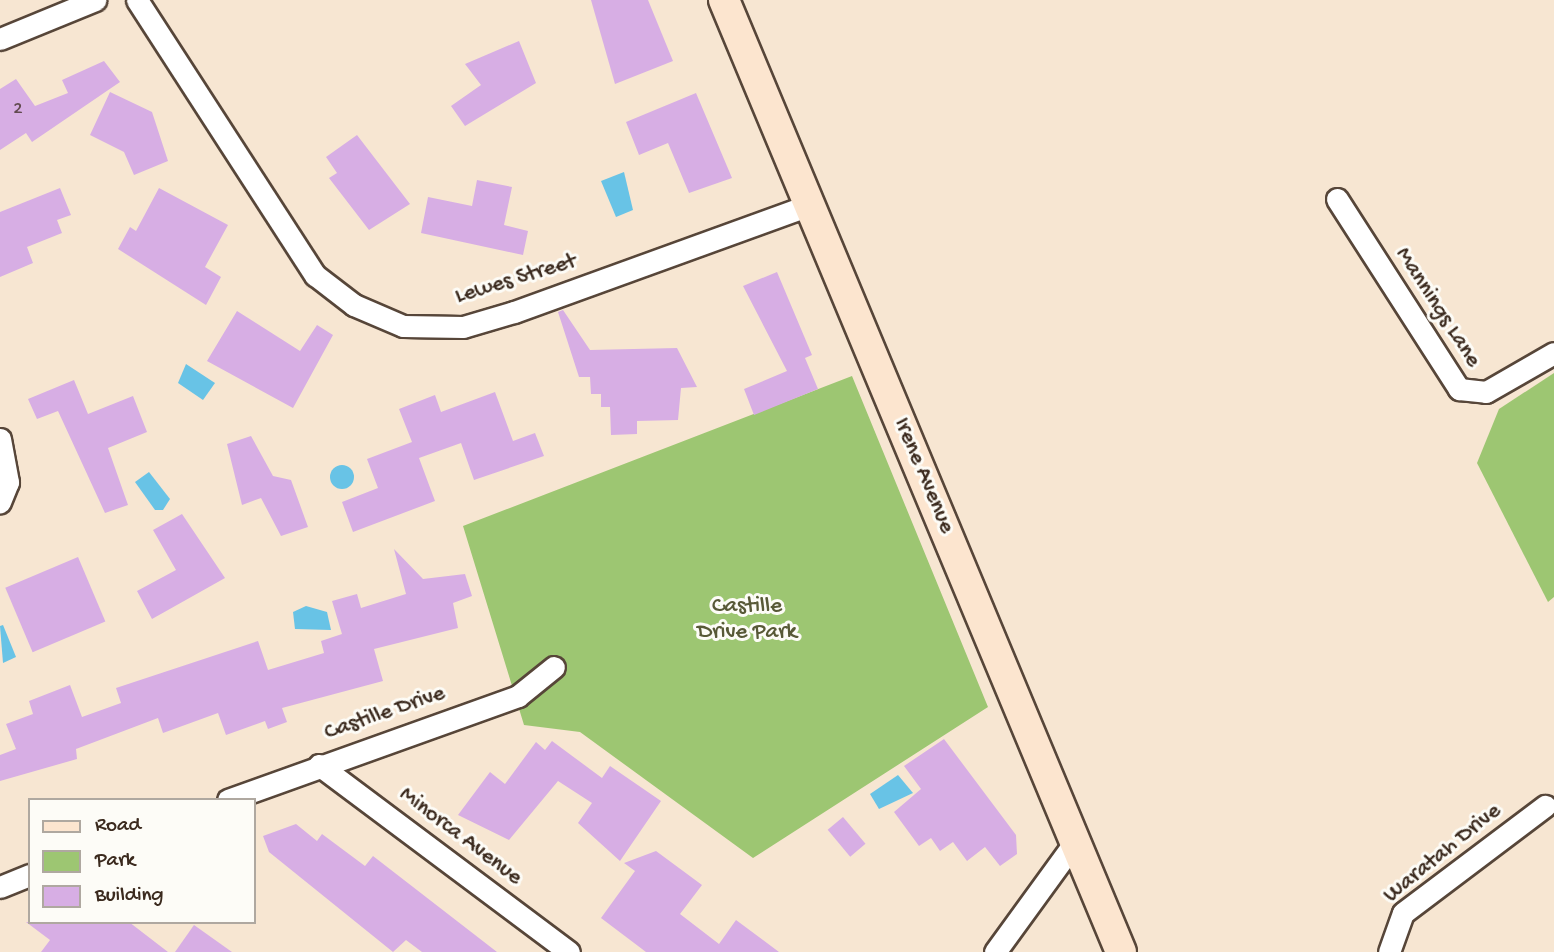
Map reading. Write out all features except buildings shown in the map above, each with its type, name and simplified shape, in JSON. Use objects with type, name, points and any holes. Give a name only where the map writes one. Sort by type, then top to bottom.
[{"type":"street","points":[[0,39],[95,0]]},
{"type":"street","name":"Lewes Street","points":[[137,0],[315,275],[354,305],[403,326],[463,327],[514,312],[810,205]]},
{"type":"street","name":"Irene Avenue","points":[[724,0],[1121,952]]},
{"type":"street","name":"Mannings Lane","points":[[1337,200],[1458,389],[1486,392],[1554,353]]},
{"type":"street","points":[[0,439],[8,482],[0,502]]},
{"type":"street","name":"Castille Drive","points":[[233,798],[319,765],[518,696],[554,667]]},
{"type":"street","name":"Minorca Avenue","points":[[319,765],[569,952]]},
{"type":"street","name":"Waratah Drive","points":[[1390,952],[1403,914],[1545,806]]},
{"type":"street","points":[[995,952],[1075,842]]},
{"type":"street","points":[[0,887],[28,876]]},
{"type":"green space","points":[[1554,373],[1554,597],[1548,602],[1477,463],[1499,409]]},
{"type":"green space","name":"Castille Drive Park","points":[[852,376],[988,707],[753,858],[580,732],[524,725],[463,526]]},
{"type":"water","points":[[624,172],[633,210],[616,217],[601,181]]},
{"type":"water","points":[[186,364],[215,383],[203,400],[178,383]]},
{"type":"water","points":[[342,465],[351,468],[354,477],[351,486],[342,489],[333,486],[330,477],[333,468]]},
{"type":"water","points":[[149,472],[170,499],[163,510],[155,510],[135,482]]},
{"type":"water","points":[[306,606],[327,612],[331,630],[295,629],[293,612]]},
{"type":"water","points":[[3,625],[16,657],[3,663],[0,626]]},
{"type":"water","points":[[898,775],[913,793],[879,809],[870,794]]}]
